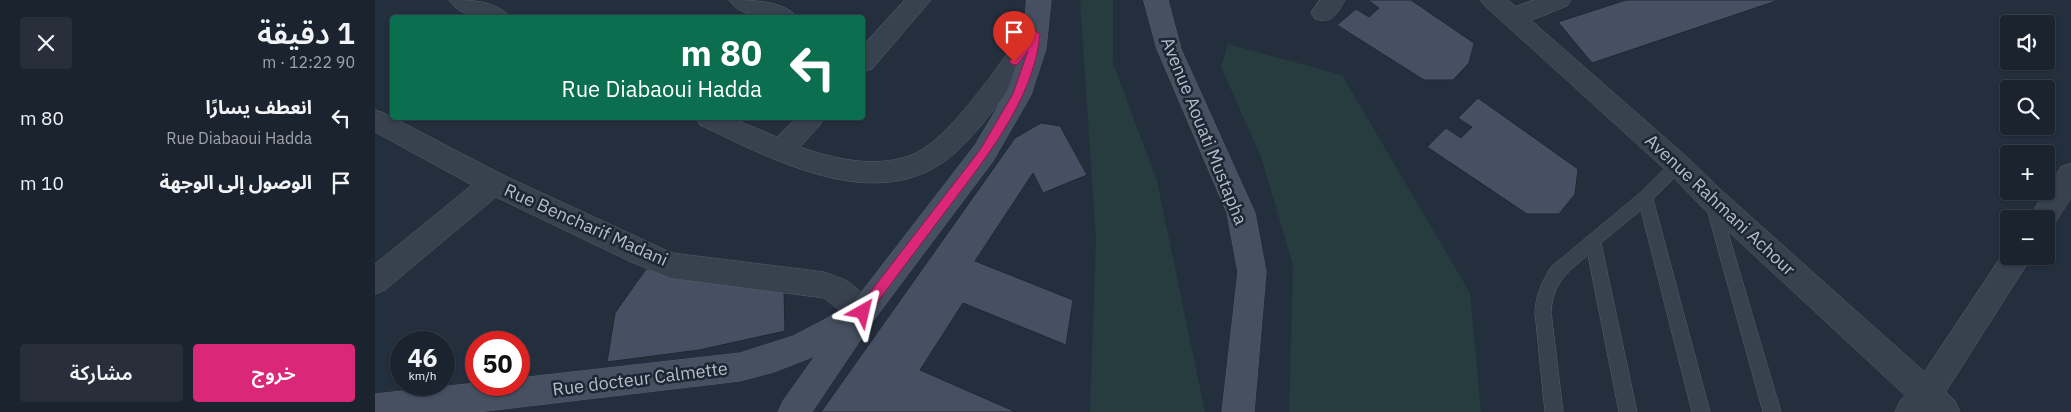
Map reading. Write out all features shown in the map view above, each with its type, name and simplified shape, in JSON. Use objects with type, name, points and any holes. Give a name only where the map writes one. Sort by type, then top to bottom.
[{"type":"main road","points":[[795,412],[863,312],[984,153],[1018,95],[1034,49],[1039,0]]},
{"type":"main road","name":"Avenue Aouati Mustapha","points":[[1156,0],[1169,49],[1241,213],[1252,272],[1239,412]]},
{"type":"main road","name":"Rue docteur Calmette","points":[[375,409],[740,367],[772,359],[803,348],[833,333],[863,312]]},
{"type":"street","points":[[461,0],[492,15]]},
{"type":"street","points":[[741,0],[778,15]]},
{"type":"street","points":[[865,54],[919,0]]},
{"type":"street","points":[[1503,9],[1559,0]]},
{"type":"street","name":"Avenue Rahmani Achour","points":[[1503,9],[1678,165],[1927,406]]},
{"type":"street","points":[[714,120],[803,160],[853,172],[888,172],[917,166],[943,148],[973,116],[1035,34]]},
{"type":"street","name":"Rue Bencharif Madani","points":[[375,120],[493,183],[670,265],[824,285],[838,290],[863,312]]},
{"type":"street","points":[[781,150],[809,120]]},
{"type":"street","points":[[2048,210],[2071,175]]},
{"type":"street","points":[[375,280],[493,183]]},
{"type":"street","points":[[1927,406],[2012,265]]},
{"type":"lane","points":[[1554,412],[1543,312],[1544,297],[1549,284],[1557,272],[1645,197],[1678,165]]},
{"type":"lane","points":[[1645,197],[1701,412]]},
{"type":"lane","points":[[1711,198],[1772,412]]},
{"type":"lane","points":[[1593,240],[1628,412]]},
{"type":"green space","points":[[1080,0],[1113,0],[1113,63],[1157,181],[1205,412],[1090,412],[1096,239]]},
{"type":"green space","points":[[1228,44],[1342,75],[1470,293],[1481,412],[1289,412],[1293,265],[1261,157],[1221,67]]},
{"type":"building","points":[[1368,0],[1411,0],[1474,43],[1469,63],[1453,80],[1424,80],[1337,25],[1356,9],[1369,17],[1379,8]]},
{"type":"building","points":[[1626,0],[1779,0],[1592,63],[1558,22]]},
{"type":"building","points":[[1478,98],[1578,169],[1575,194],[1559,214],[1527,214],[1427,147],[1446,128],[1461,138],[1472,127],[1458,118]]},
{"type":"building","points":[[1041,123],[1060,126],[1087,175],[1043,193],[1033,173],[975,261],[1073,300],[1066,345],[963,303],[920,370],[1016,412],[821,412],[1015,138]]},
{"type":"building","points":[[646,269],[784,291],[785,331],[699,350],[607,362],[615,313]]},
{"type":"route","points":[[863,312],[984,153],[1018,95],[1034,49],[1035,34],[1014,62]]}]
